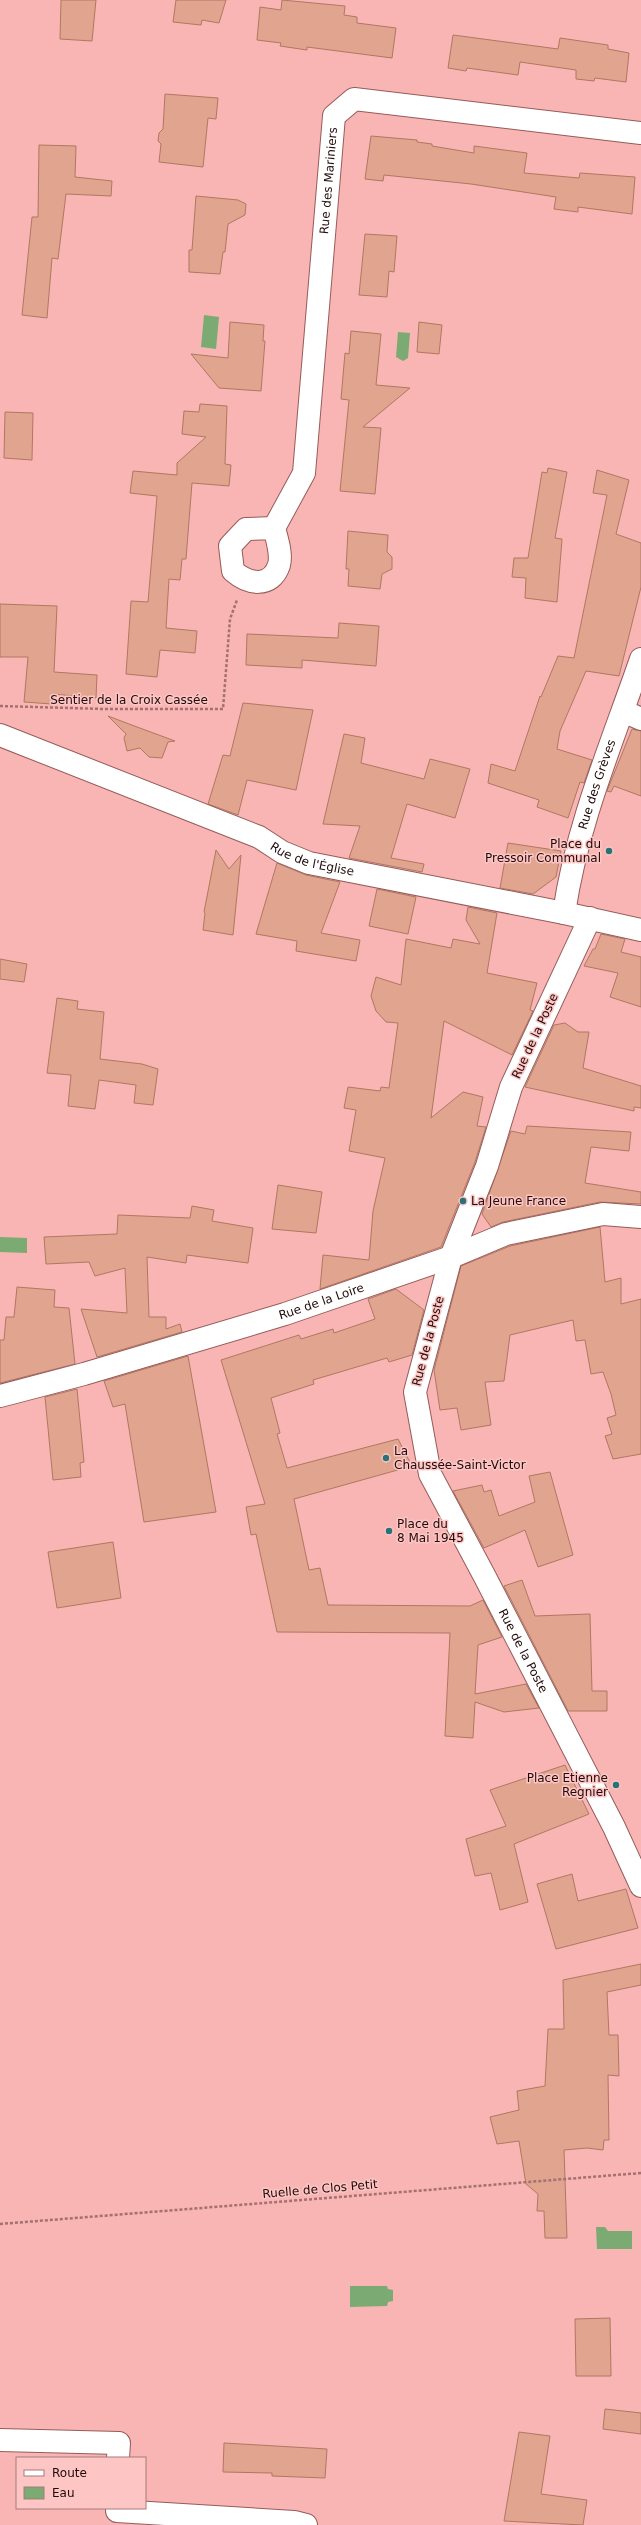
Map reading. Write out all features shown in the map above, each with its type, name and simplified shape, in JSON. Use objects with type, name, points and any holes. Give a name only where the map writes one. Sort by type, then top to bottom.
[{"type":"street","name":"Rue des Mariniers","points":[[274,528],[304,473],[334,116],[354,99],[641,134]]},
{"type":"street","points":[[274,528],[279,549],[279,565],[273,575],[259,583],[244,580],[233,571],[230,546],[246,529],[274,528]]},
{"type":"street","name":"Rue des Grèves","points":[[564,912],[567,890],[591,797],[632,715],[641,659]]},
{"type":"street","name":"Rue de l'Église","points":[[0,735],[259,837],[282,852],[309,862],[564,912],[641,930]]},
{"type":"street","name":"Rue de la Poste","points":[[590,918],[511,1087],[487,1166],[450,1257],[415,1392],[430,1474],[486,1577],[614,1827],[641,1886]]},
{"type":"street","name":"Rue de la Loire","points":[[0,1396],[84,1374],[285,1314],[450,1257],[506,1234],[603,1214],[641,1217]]},
{"type":"street","points":[[0,2440],[119,2443],[118,2457]]},
{"type":"street","points":[[117,2509],[117,2511],[294,2522],[306,2525]]},
{"type":"path","name":"Sentier de la Croix Cassée","points":[[0,706],[80,709],[223,709],[230,619],[244,580]]},
{"type":"path","name":"Ruelle de Clos Petit","points":[[0,2224],[641,2173]]},
{"type":"water","points":[[204,315],[219,317],[216,349],[201,347]]},
{"type":"water","points":[[398,332],[410,333],[408,358],[403,361],[396,357]]},
{"type":"water","points":[[0,1237],[27,1238],[27,1253],[0,1252]]},
{"type":"water","points":[[596,2227],[605,2227],[608,2231],[632,2231],[632,2249],[597,2249]]},
{"type":"water","points":[[350,2286],[387,2286],[388,2289],[393,2290],[393,2301],[388,2302],[387,2306],[350,2307]]},
{"type":"building","points":[[61,0],[96,0],[92,41],[60,39]]},
{"type":"building","points":[[176,0],[226,0],[219,23],[202,20],[201,25],[173,22]]},
{"type":"building","points":[[282,0],[345,6],[344,15],[357,17],[357,23],[396,28],[392,58],[307,47],[307,50],[280,46],[281,43],[257,40],[260,7],[281,10]]},
{"type":"building","points":[[453,35],[558,49],[560,38],[608,45],[608,49],[629,53],[626,82],[595,78],[594,81],[576,79],[576,70],[520,62],[518,75],[467,68],[466,71],[448,68]]},
{"type":"building","points":[[165,94],[218,98],[216,119],[208,118],[203,167],[159,162],[161,144],[158,141],[159,133],[163,129]]},
{"type":"building","points":[[371,136],[417,140],[417,142],[432,144],[432,146],[474,153],[474,146],[527,153],[524,173],[579,178],[580,173],[635,177],[632,214],[578,207],[578,212],[554,209],[556,197],[471,184],[384,175],[383,181],[365,179]]},
{"type":"building","points":[[39,145],[76,146],[75,177],[112,181],[111,196],[66,194],[58,259],[52,258],[47,318],[22,315],[32,217],[38,217]]},
{"type":"building","points":[[196,196],[238,200],[246,204],[245,215],[228,224],[225,252],[223,252],[220,274],[189,272],[189,250],[192,250]]},
{"type":"building","points":[[365,234],[397,236],[394,272],[389,271],[387,297],[359,295]]},
{"type":"building","points":[[230,322],[264,325],[263,341],[265,341],[261,391],[219,388],[191,354],[228,358]]},
{"type":"building","points":[[419,322],[442,325],[439,354],[417,352]]},
{"type":"building","points":[[351,331],[381,334],[376,385],[410,388],[363,427],[381,428],[375,494],[340,491],[349,400],[341,399],[345,353],[349,354]]},
{"type":"building","points":[[200,404],[227,406],[225,464],[231,465],[229,486],[192,483],[186,559],[182,559],[180,580],[169,579],[166,628],[197,631],[195,653],[160,650],[157,677],[126,674],[131,601],[148,602],[157,496],[130,493],[133,471],[177,475],[177,463],[206,437],[182,434],[184,411],[199,412]]},
{"type":"building","points":[[5,412],[33,413],[32,460],[4,458]]},
{"type":"building","points":[[548,468],[567,472],[555,538],[562,539],[557,602],[525,598],[526,578],[512,577],[514,558],[528,558],[542,472],[547,473]]},
{"type":"building","points":[[597,470],[629,480],[616,534],[641,543],[641,587],[619,676],[586,671],[560,731],[557,749],[592,760],[584,783],[580,782],[568,818],[537,807],[539,800],[488,783],[491,764],[515,771],[540,696],[541,697],[558,656],[574,658],[607,495],[593,493]]},
{"type":"building","points":[[348,531],[388,535],[387,552],[392,557],[392,569],[382,574],[380,589],[348,586],[349,569],[346,569]]},
{"type":"building","points":[[0,604],[57,606],[54,672],[97,675],[96,698],[53,694],[52,704],[24,702],[28,657],[0,657]]},
{"type":"building","points":[[339,623],[379,626],[376,666],[302,660],[302,668],[246,665],[247,634],[338,638]]},
{"type":"building","points":[[243,703],[313,710],[296,790],[247,780],[238,815],[208,804],[223,755],[230,756]]},
{"type":"building","points":[[108,716],[175,741],[168,742],[162,758],[149,757],[140,748],[127,751],[124,738],[126,734]]},
{"type":"building","points":[[632,729],[641,731],[641,796],[614,786],[611,792],[607,791]]},
{"type":"building","points":[[344,734],[365,738],[361,763],[424,779],[430,759],[470,769],[455,818],[407,804],[391,858],[424,864],[422,872],[349,858],[360,826],[323,824]]},
{"type":"building","points":[[508,843],[561,851],[556,877],[533,894],[500,888]]},
{"type":"building","points":[[216,850],[229,869],[241,855],[233,935],[203,930],[204,912]]},
{"type":"building","points":[[277,863],[306,875],[340,882],[321,933],[360,940],[356,961],[296,951],[297,941],[256,934]]},
{"type":"building","points":[[377,889],[416,897],[408,934],[369,926]]},
{"type":"building","points":[[468,907],[497,913],[487,973],[537,983],[530,1010],[533,1011],[512,1055],[444,1021],[431,1118],[463,1092],[483,1097],[477,1126],[486,1127],[475,1162],[441,1247],[320,1289],[323,1255],[369,1260],[373,1211],[385,1158],[349,1151],[356,1110],[344,1108],[348,1087],[380,1091],[381,1087],[389,1088],[398,1023],[386,1022],[376,1011],[371,996],[376,977],[401,985],[406,939],[451,948],[453,939],[480,944],[466,920]]},
{"type":"building","points":[[601,934],[625,939],[621,952],[641,957],[641,1007],[610,997],[618,973],[584,966],[593,949],[595,949]]},
{"type":"building","points":[[0,959],[27,964],[24,982],[0,979]]},
{"type":"building","points":[[57,998],[78,1001],[77,1009],[104,1012],[100,1059],[142,1064],[158,1069],[153,1105],[134,1103],[136,1085],[99,1080],[95,1109],[68,1106],[71,1075],[47,1073]]},
{"type":"building","points":[[565,1023],[578,1032],[589,1032],[583,1068],[641,1086],[641,1108],[634,1107],[634,1111],[525,1087],[554,1025]]},
{"type":"building","points":[[527,1126],[631,1132],[629,1151],[591,1147],[585,1183],[641,1192],[641,1204],[600,1202],[503,1222],[491,1227],[482,1214],[511,1131],[525,1134]]},
{"type":"building","points":[[278,1185],[322,1192],[316,1233],[272,1229]]},
{"type":"building","points":[[192,1206],[214,1210],[212,1221],[253,1228],[248,1263],[187,1255],[186,1263],[147,1257],[149,1317],[166,1317],[166,1329],[180,1324],[182,1332],[97,1357],[81,1309],[127,1313],[125,1268],[95,1276],[89,1262],[46,1264],[44,1237],[117,1234],[118,1215],[190,1218]]},
{"type":"building","points":[[600,1227],[605,1282],[621,1278],[621,1304],[641,1299],[641,1454],[613,1459],[605,1436],[612,1434],[607,1418],[616,1415],[611,1394],[603,1372],[591,1374],[585,1340],[576,1341],[573,1320],[510,1335],[504,1381],[485,1382],[491,1425],[461,1430],[457,1408],[440,1410],[434,1370],[461,1266],[510,1246]]},
{"type":"building","points":[[17,1287],[55,1290],[54,1307],[69,1308],[75,1364],[0,1383],[0,1340],[4,1340],[6,1317],[14,1317]]},
{"type":"building","points":[[396,1289],[424,1310],[412,1355],[389,1362],[387,1358],[313,1380],[314,1384],[271,1398],[280,1433],[277,1434],[287,1468],[398,1439],[412,1466],[294,1499],[309,1570],[320,1568],[328,1605],[470,1606],[483,1600],[502,1637],[478,1645],[475,1694],[526,1684],[539,1708],[504,1712],[475,1702],[473,1738],[445,1736],[450,1633],[277,1632],[256,1534],[251,1535],[246,1507],[265,1504],[221,1360],[299,1335],[301,1339],[333,1329],[334,1333],[375,1319],[368,1299]]},
{"type":"building","points":[[188,1356],[216,1512],[144,1522],[125,1404],[113,1407],[104,1381]]},
{"type":"building","points":[[77,1389],[84,1462],[80,1463],[81,1477],[53,1480],[45,1397]]},
{"type":"building","points":[[550,1472],[573,1555],[538,1567],[525,1530],[484,1548],[453,1491],[482,1485],[484,1492],[491,1490],[499,1516],[535,1502],[529,1476]]},
{"type":"building","points":[[113,1542],[121,1598],[57,1608],[48,1552]]},
{"type":"building","points":[[522,1580],[535,1616],[590,1614],[592,1691],[607,1691],[607,1711],[568,1711],[504,1586]]},
{"type":"building","points":[[565,1765],[589,1814],[514,1844],[528,1902],[500,1910],[491,1873],[475,1876],[466,1839],[506,1826],[490,1790]]},
{"type":"building","points":[[572,1874],[578,1901],[626,1889],[638,1928],[556,1949],[537,1884]]},
{"type":"building","points":[[641,1964],[641,1985],[607,1992],[609,2035],[618,2035],[619,2076],[608,2075],[609,2140],[604,2140],[603,2150],[587,2148],[564,2150],[567,2238],[545,2238],[544,2211],[537,2211],[538,2194],[526,2184],[519,2141],[497,2144],[490,2117],[519,2110],[517,2091],[545,2086],[548,2029],[564,2029],[563,1980]]},
{"type":"building","points":[[610,2318],[611,2376],[576,2376],[575,2319]]},
{"type":"building","points":[[605,2409],[641,2413],[641,2434],[603,2429]]},
{"type":"building","points":[[519,2432],[550,2436],[541,2494],[587,2500],[583,2525],[504,2521]]},
{"type":"building","points":[[224,2443],[327,2449],[325,2478],[272,2476],[272,2473],[223,2472]]},
{"type":"place","name":"Place du Pressoir Communal","points":[[609,851]]},
{"type":"place","name":"La Jeune France","points":[[463,1201]]},
{"type":"place","name":"La Chaussée-Saint-Victor","points":[[386,1458]]},
{"type":"place","name":"Place du 8 Mai 1945","points":[[389,1531]]},
{"type":"place","name":"Place Etienne Regnier","points":[[616,1785]]}]
